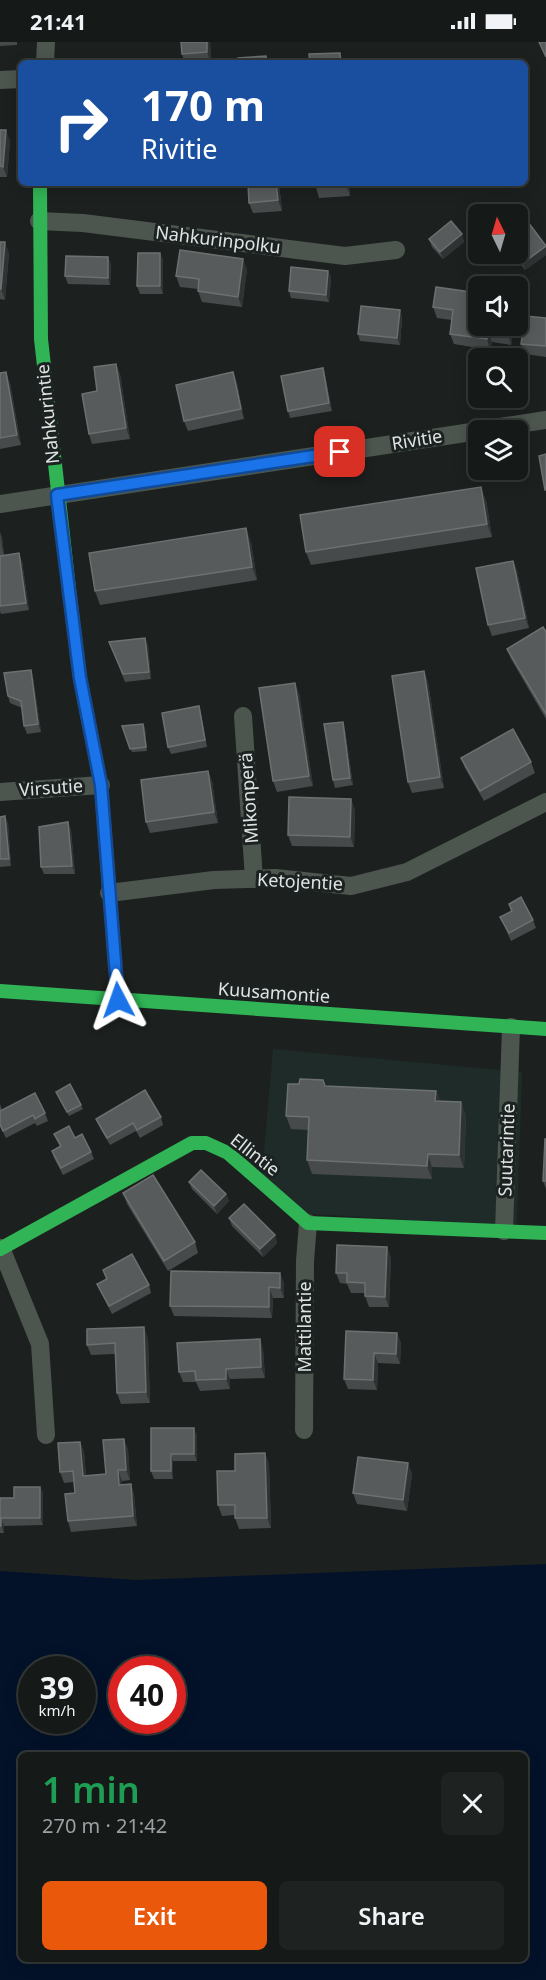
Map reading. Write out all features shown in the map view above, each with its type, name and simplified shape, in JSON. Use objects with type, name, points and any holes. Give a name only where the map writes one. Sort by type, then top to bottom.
[{"type":"street","points":[[45,60],[46,42]]},
{"type":"street","points":[[0,80],[18,80]]},
{"type":"street","name":"Nahkurintie","points":[[40,186],[41,339],[57,495],[80,678],[101,785],[118,1000]]},
{"type":"street","name":"Nahkurinpolku","points":[[39,221],[83,223],[345,256],[396,250]]},
{"type":"street","name":"Rivitie","points":[[528,423],[546,420]]},
{"type":"street","name":"Rivitie","points":[[0,504],[468,433]]},
{"type":"street","name":"Mikonperä","points":[[243,716],[254,879]]},
{"type":"street","name":"Virsutie","points":[[0,792],[101,785]]},
{"type":"street","name":"Ketojentie","points":[[109,893],[214,880],[275,878],[351,886],[407,872],[546,802]]},
{"type":"street","name":"Kuusamontie","points":[[0,991],[440,1023],[546,1027]]},
{"type":"street","name":"Suutarintie","points":[[504,1231],[511,1027]]},
{"type":"street","name":"Ellintie","points":[[0,1248],[192,1143],[206,1143],[228,1153],[308,1224]]},
{"type":"street","points":[[308,1224],[546,1233]]},
{"type":"street","name":"Mattilantie","points":[[304,1430],[305,1261],[308,1224]]},
{"type":"street","points":[[0,1248],[40,1344],[46,1435]]},
{"type":"shaded area","points":[[273,1049],[522,1072],[517,1227],[297,1213],[261,1186]]},
{"type":"water","points":[[546,1564],[546,1980],[0,1980],[0,1571],[137,1580]]},
{"type":"building","points":[[181,42],[207,42],[207,52],[182,54]]},
{"type":"building","points":[[539,42],[546,42],[546,57]]},
{"type":"building","points":[[340,53],[341,60],[310,60],[309,54]]},
{"type":"building","points":[[266,56],[267,60],[238,60],[238,58]]},
{"type":"building","points":[[0,130],[6,130],[3,167],[0,166]]},
{"type":"building","points":[[248,186],[276,186],[278,200],[249,203]]},
{"type":"building","points":[[451,221],[462,234],[440,252],[429,239]]},
{"type":"building","points":[[528,222],[546,246],[528,259]]},
{"type":"building","points":[[0,242],[5,242],[1,289],[0,289]]},
{"type":"building","points":[[180,250],[243,259],[238,297],[198,291],[199,279],[176,276]]},
{"type":"building","points":[[138,253],[160,253],[160,286],[137,286]]},
{"type":"building","points":[[66,256],[108,257],[108,278],[65,276]]},
{"type":"building","points":[[291,267],[328,271],[326,295],[289,291]]},
{"type":"building","points":[[436,287],[468,292],[468,336],[487,336],[487,339],[450,334],[453,310],[433,307]]},
{"type":"building","points":[[361,306],[400,310],[397,338],[358,334]]},
{"type":"building","points":[[528,316],[546,318],[546,346],[521,344],[522,336],[528,336]]},
{"type":"building","points":[[116,364],[126,428],[89,434],[82,394],[97,391],[94,367]]},
{"type":"building","points":[[323,368],[329,403],[288,411],[281,376]]},
{"type":"building","points":[[6,372],[17,435],[0,438],[0,373]]},
{"type":"building","points":[[233,372],[241,409],[184,421],[176,385]]},
{"type":"building","points":[[546,454],[546,490],[545,490],[539,456]]},
{"type":"building","points":[[481,487],[487,524],[306,552],[300,515]]},
{"type":"building","points":[[246,528],[252,567],[95,591],[89,553]]},
{"type":"building","points":[[19,553],[26,603],[0,606],[0,556]]},
{"type":"building","points":[[513,561],[525,618],[488,625],[476,568]]},
{"type":"building","points":[[543,627],[546,632],[546,714],[507,649]]},
{"type":"building","points":[[145,638],[149,672],[123,674],[109,642]]},
{"type":"building","points":[[31,670],[38,724],[24,726],[21,701],[8,696],[4,673]]},
{"type":"building","points":[[424,671],[440,777],[408,782],[392,676]]},
{"type":"building","points":[[295,683],[309,776],[273,781],[259,688]]},
{"type":"building","points":[[199,706],[205,740],[168,747],[162,713]]},
{"type":"building","points":[[343,722],[350,778],[333,780],[324,724]]},
{"type":"building","points":[[143,724],[146,747],[130,749],[122,726]]},
{"type":"building","points":[[513,729],[531,762],[480,791],[461,758]]},
{"type":"building","points":[[208,771],[214,812],[146,822],[141,780]]},
{"type":"building","points":[[289,797],[351,799],[350,837],[288,835]]},
{"type":"building","points":[[5,816],[9,859],[0,859],[0,817]]},
{"type":"building","points":[[68,822],[72,866],[41,867],[39,827]]},
{"type":"building","points":[[521,897],[533,920],[509,933],[500,917],[512,911],[509,904]]},
{"type":"building","points":[[300,1079],[323,1080],[325,1086],[436,1091],[435,1101],[461,1102],[459,1155],[428,1154],[427,1166],[307,1160],[309,1117],[286,1116],[288,1084],[299,1084]]},
{"type":"building","points":[[70,1084],[81,1105],[67,1112],[56,1092]]},
{"type":"building","points":[[145,1090],[161,1117],[137,1130],[133,1123],[107,1138],[96,1119]]},
{"type":"building","points":[[35,1093],[45,1113],[35,1119],[33,1115],[3,1131],[0,1124],[0,1111]]},
{"type":"building","points":[[69,1126],[75,1138],[82,1134],[91,1152],[61,1168],[52,1151],[61,1146],[54,1134]]},
{"type":"building","points":[[545,1139],[546,1181],[543,1181]]},
{"type":"building","points":[[201,1170],[226,1194],[214,1206],[189,1182]]},
{"type":"building","points":[[153,1175],[195,1242],[164,1261],[123,1193]]},
{"type":"building","points":[[244,1204],[275,1235],[260,1249],[229,1218]]},
{"type":"building","points":[[337,1245],[387,1247],[385,1297],[365,1296],[365,1283],[347,1282],[347,1273],[336,1273]]},
{"type":"building","points":[[132,1254],[149,1285],[109,1306],[97,1284],[107,1279],[103,1270]]},
{"type":"building","points":[[171,1271],[280,1273],[280,1288],[269,1287],[269,1307],[170,1306]]},
{"type":"building","points":[[144,1327],[146,1392],[117,1393],[115,1343],[87,1345],[87,1329]]},
{"type":"building","points":[[346,1331],[397,1333],[396,1354],[374,1353],[373,1380],[344,1379]]},
{"type":"building","points":[[260,1339],[261,1367],[226,1369],[226,1379],[196,1380],[195,1371],[179,1372],[177,1343]]},
{"type":"building","points":[[151,1428],[194,1428],[194,1454],[171,1454],[171,1471],[151,1471]]},
{"type":"building","points":[[124,1439],[126,1470],[118,1470],[119,1485],[131,1484],[133,1516],[68,1521],[65,1494],[75,1493],[73,1471],[60,1472],[58,1443],[80,1442],[83,1476],[106,1474],[103,1440]]},
{"type":"building","points":[[265,1453],[267,1518],[235,1518],[235,1505],[218,1505],[217,1471],[235,1471],[235,1454]]},
{"type":"building","points":[[358,1457],[408,1463],[403,1500],[353,1493]]},
{"type":"building","points":[[14,1487],[40,1487],[40,1518],[1,1518],[0,1526],[0,1498],[14,1498]]},
{"type":"traffic: fast","points":[[40,186],[41,339],[69,589]]},
{"type":"traffic: fast","points":[[0,991],[546,1029]]},
{"type":"traffic: fast","points":[[0,1249],[192,1143],[206,1143],[228,1153],[308,1223],[546,1233]]},
{"type":"traffic: jam","points":[[69,589],[80,678],[101,785],[118,1000]]},
{"type":"route","points":[[118,1000],[101,785],[80,678],[57,495],[340,452]]}]
